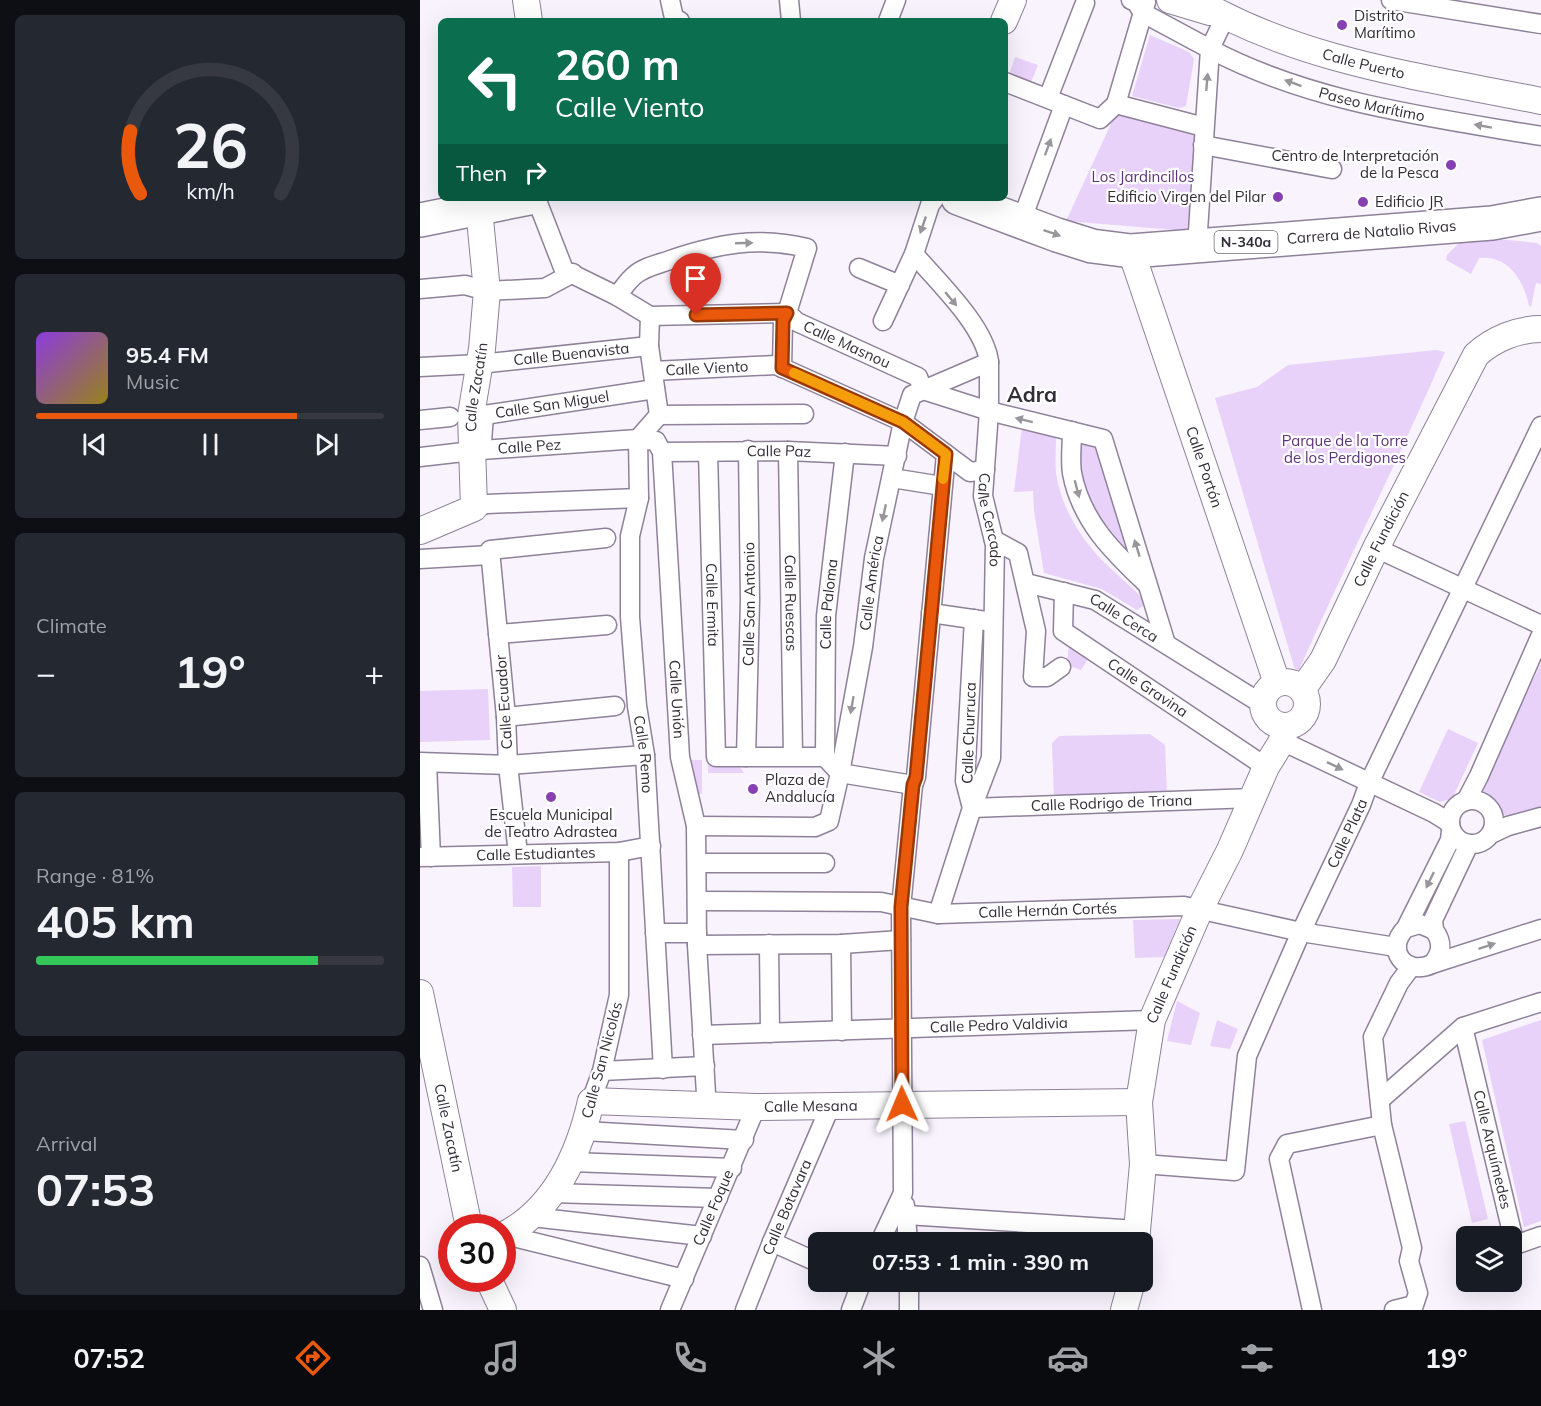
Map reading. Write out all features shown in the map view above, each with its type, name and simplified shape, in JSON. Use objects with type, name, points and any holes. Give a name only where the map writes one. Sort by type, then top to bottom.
[{"type":"highway","points":[[420,220],[515,201]]},
{"type":"highway","name":"Carrera de Natalio Rivas","points":[[966,201],[1092,246],[1131,251],[1492,223],[1541,214]]},
{"type":"street","points":[[526,0],[529,18]]},
{"type":"street","points":[[670,0],[674,18]]},
{"type":"street","points":[[789,0],[791,18]]},
{"type":"street","points":[[889,18],[896,0]]},
{"type":"street","points":[[1005,18],[1013,0]]},
{"type":"street","points":[[1170,0],[1225,17],[1210,49],[1197,246]]},
{"type":"street","name":"Calle Puerto","points":[[1196,0],[1225,17],[1284,42],[1344,60],[1541,101]]},
{"type":"street","points":[[1392,0],[1541,24]]},
{"type":"street","points":[[1020,222],[1085,3]]},
{"type":"street","points":[[1008,83],[1100,119],[1116,104],[1140,4]]},
{"type":"street","name":"Paseo Marítimo","points":[[1140,4],[1210,49],[1236,62],[1314,91],[1397,111],[1541,136]]},
{"type":"street","points":[[1116,104],[1204,127]]},
{"type":"street","points":[[1203,145],[1332,169]]},
{"type":"street","points":[[537,201],[564,270],[617,296],[650,316],[649,346],[659,415]]},
{"type":"street","points":[[883,321],[914,254],[933,201]]},
{"type":"street","name":"Calle Zacatín","points":[[474,508],[476,451],[471,415],[487,291],[479,209]]},
{"type":"street","points":[[1492,223],[1541,234]]},
{"type":"street","points":[[617,296],[636,273],[687,254],[725,244],[763,242],[807,248],[783,321],[782,368]]},
{"type":"street","name":"Calle Portón","points":[[1131,251],[1270,690]]},
{"type":"street","name":"Calle Cercado","points":[[914,254],[979,332],[989,362],[989,411],[983,496],[994,540],[991,758],[972,808]]},
{"type":"street","points":[[859,268],[900,285]]},
{"type":"street","points":[[420,289],[465,285],[487,291],[545,288],[573,273]]},
{"type":"street","name":"Calle Masnou","points":[[650,316],[787,313],[797,322],[918,377],[918,392],[1103,439],[1148,585]]},
{"type":"street","name":"Calle Fundición","points":[[1302,690],[1323,660],[1376,548],[1476,355],[1490,342],[1530,329],[1541,329]]},
{"type":"street","name":"Calle Buenavista","points":[[420,367],[479,364],[649,346]]},
{"type":"street","points":[[918,392],[989,362]]},
{"type":"street","name":"Calle Viento","points":[[654,380],[776,365],[903,422],[970,472],[985,470]]},
{"type":"street","name":"Calle San Miguel","points":[[476,451],[484,416],[654,380]]},
{"type":"street","name":"Calle América","points":[[696,826],[814,827],[829,821],[863,647],[874,558],[903,422],[918,392]]},
{"type":"street","points":[[638,439],[659,415],[804,414]]},
{"type":"street","points":[[420,420],[450,417]]},
{"type":"street","name":"Calle Plata","points":[[1143,1164],[1235,1171],[1247,1056],[1300,932],[1369,783],[1541,426]]},
{"type":"street","points":[[1072,431],[1072,472],[1080,503],[1102,539],[1148,585],[1166,644]]},
{"type":"street","points":[[638,439],[656,441],[662,452]]},
{"type":"street","name":"Calle Pez","points":[[420,457],[638,439]]},
{"type":"street","name":"Calle Remo","points":[[638,439],[639,498],[630,536],[630,617],[637,706],[645,755],[663,1069]]},
{"type":"street","name":"Calle Paz","points":[[662,452],[748,450],[897,456]]},
{"type":"street","name":"Calle San Antonio","points":[[747,757],[750,600],[748,450]]},
{"type":"street","name":"Calle Ruescas","points":[[788,451],[793,756]]},
{"type":"street","name":"Calle Unión","points":[[662,452],[680,757],[696,826],[697,939],[705,1066],[705,1105]]},
{"type":"street","name":"Calle Ermita","points":[[708,452],[716,757],[747,757]]},
{"type":"street","name":"Calle Paloma","points":[[825,757],[826,616],[845,453]]},
{"type":"street","points":[[908,1232],[903,1193],[900,1028],[901,907],[913,785],[916,777],[946,454]]},
{"type":"street","points":[[892,478],[942,486]]},
{"type":"street","points":[[420,531],[487,504],[639,498]]},
{"type":"street","points":[[420,559],[606,538]]},
{"type":"street","points":[[994,540],[1018,553],[1036,631],[1033,677],[1047,677],[1061,667]]},
{"type":"street","points":[[1376,548],[1541,625]]},
{"type":"street","name":"Calle Ecuador","points":[[490,552],[518,854]]},
{"type":"street","name":"Calle Cerca","points":[[1026,583],[1095,600],[1254,699],[1270,690]]},
{"type":"street","name":"Calle Gravina","points":[[1064,592],[1063,631],[1266,767]]},
{"type":"street","points":[[931,613],[993,623]]},
{"type":"street","name":"Calle Churruca","points":[[972,808],[965,781],[974,619]]},
{"type":"street","points":[[498,634],[607,625]]},
{"type":"street","points":[[1466,801],[1541,635]]},
{"type":"street","points":[[1284,734],[1304,717],[1308,703],[1302,690],[1291,683],[1270,690],[1263,711],[1284,734],[1369,783],[1434,813],[1451,827],[1455,837],[1469,844],[1484,841],[1491,834],[1508,826],[1541,817]]},
{"type":"street","points":[[506,717],[615,706]]},
{"type":"street","name":"Calle Fundición","points":[[1136,1232],[1143,1164],[1139,1102],[1152,1020],[1200,909],[1230,850],[1266,767],[1284,734]]},
{"type":"street","points":[[426,857],[423,763],[508,765],[645,755]]},
{"type":"street","points":[[747,757],[825,757],[840,773],[913,785]]},
{"type":"street","name":"Calle Rodrigo de Triana","points":[[972,808],[1253,798]]},
{"type":"street","points":[[1491,834],[1494,823],[1492,811],[1484,803],[1466,801],[1454,809],[1450,840],[1406,928],[1400,933],[1396,947],[1401,959],[1411,967],[1425,968],[1541,929]]},
{"type":"street","points":[[938,914],[972,808]]},
{"type":"street","points":[[1434,930],[1433,920],[1469,844]]},
{"type":"street","name":"Calle Estudiantes","points":[[426,857],[619,852],[651,846]]},
{"type":"street","name":"Calle San Nicolás","points":[[516,1228],[532,1217],[552,1193],[572,1162],[602,1071],[619,995],[619,852]]},
{"type":"street","points":[[697,863],[825,863]]},
{"type":"street","name":"Calle Hernán Cortés","points":[[697,901],[882,902],[938,914],[1184,906],[1300,932],[1396,947]]},
{"type":"street","points":[[1406,928],[1420,924],[1434,930],[1439,936],[1440,951],[1432,964]]},
{"type":"street","points":[[656,933],[697,939],[769,944],[840,944],[901,940]]},
{"type":"street","points":[[769,944],[770,1033]]},
{"type":"street","points":[[840,944],[842,1031]]},
{"type":"street","points":[[1394,1310],[1414,1305],[1418,1293],[1409,1261],[1412,1248],[1382,1125],[1373,1037],[1399,983],[1411,967]]},
{"type":"street","name":"Calle Zacatín","points":[[420,993],[466,1214]]},
{"type":"street","points":[[1381,1099],[1463,1027],[1541,1002]]},
{"type":"street","name":"Calle Pedro Valdivia","points":[[702,1035],[1152,1020]]},
{"type":"street","name":"Calle Arquímedes","points":[[1463,1027],[1515,1245],[1541,1236]]},
{"type":"street","points":[[602,1071],[705,1066]]},
{"type":"street","name":"Calle Mesana","points":[[591,1101],[756,1107],[1139,1102]]},
{"type":"street","name":"Calle Foque","points":[[670,1310],[744,1140],[756,1107]]},
{"type":"street","name":"Calle Botavara","points":[[746,1310],[772,1242],[830,1107]]},
{"type":"street","points":[[1312,1310],[1279,1159],[1287,1143],[1382,1125]]},
{"type":"street","points":[[584,1131],[744,1140]]},
{"type":"street","points":[[572,1162],[732,1168]]},
{"type":"street","points":[[552,1193],[718,1198]]},
{"type":"street","points":[[885,1232],[903,1193]]},
{"type":"street","points":[[907,1215],[1092,1232]]},
{"type":"street","points":[[532,1217],[702,1236]]},
{"type":"street","points":[[516,1239],[684,1279]]},
{"type":"street","points":[[772,1242],[808,1258]]},
{"type":"street","points":[[420,1266],[433,1310]]},
{"type":"street","points":[[494,1292],[501,1309]]},
{"type":"street","points":[[850,1310],[857,1292]]},
{"type":"street","points":[[909,1292],[909,1310]]},
{"type":"street","points":[[1124,1310],[1129,1292]]},
{"type":"green space","points":[[1150,35],[1189,52],[1194,59],[1186,106],[1179,108],[1132,96]]},
{"type":"green space","points":[[1015,57],[1038,65],[1031,82],[1009,75]]},
{"type":"green space","name":"Los Jardincillos","points":[[1116,113],[1199,131],[1187,231],[1066,221]]},
{"type":"green space","points":[[1498,239],[1537,243],[1541,246],[1541,284],[1536,283],[1531,307],[1519,279],[1507,265],[1490,258],[1479,258],[1471,274],[1446,260],[1447,255],[1462,240]]},
{"type":"green space","name":"Parque de la Torre de los Perdigones","points":[[1436,350],[1445,352],[1299,670],[1295,670],[1215,398],[1257,387],[1288,365]]},
{"type":"green space","points":[[1022,427],[1056,435],[1056,473],[1068,511],[1089,545],[1146,604],[1137,610],[1102,589],[1044,573],[1033,491],[1014,492]]},
{"type":"green space","points":[[1079,441],[1098,447],[1138,567],[1101,530],[1078,471]]},
{"type":"green space","points":[[1069,643],[1090,656],[1081,670],[1067,665]]},
{"type":"green space","points":[[1541,664],[1541,810],[1517,816],[1503,815],[1484,795],[1482,783]]},
{"type":"green space","points":[[488,689],[490,740],[420,742],[420,691]]},
{"type":"green space","points":[[1448,729],[1478,743],[1452,799],[1440,802],[1419,792]]},
{"type":"green space","points":[[1150,734],[1165,745],[1167,795],[1054,798],[1052,743],[1059,736]]},
{"type":"green space","points":[[686,760],[702,760],[702,794],[696,794]]},
{"type":"green space","points":[[708,764],[739,765],[744,773],[708,773]]},
{"type":"green space","points":[[541,866],[541,907],[513,907],[512,867]]},
{"type":"green space","points":[[1180,919],[1164,957],[1135,958],[1133,920]]},
{"type":"green space","points":[[1177,1001],[1200,1013],[1191,1045],[1167,1041]]},
{"type":"green space","points":[[1217,1020],[1238,1029],[1230,1049],[1210,1046]]},
{"type":"green space","points":[[1541,1020],[1541,1221],[1524,1227],[1482,1040]]},
{"type":"green space","points":[[1465,1121],[1488,1219],[1472,1223],[1449,1124]]},
{"type":"slow traffic","points":[[794,373],[903,422],[946,454],[943,479]]},
{"type":"place","name":"Distrito Marítimo","points":[[1342,25]]},
{"type":"place","name":"Centro de Interpretación de la Pesca","points":[[1451,165]]},
{"type":"place","name":"Edificio Virgen del Pilar","points":[[1278,197]]},
{"type":"place","name":"Edificio JR","points":[[1363,202]]},
{"type":"place","name":"Plaza de Andalucía","points":[[753,789]]},
{"type":"place","name":"Escuela Municipal de Teatro Adrastea","points":[[551,797]]},
{"type":"district","name":"Adra","points":[[1032,395]]},
{"type":"route","points":[[696,315],[787,313],[783,321],[782,368],[903,422],[946,454],[940,494],[916,777],[913,785],[901,907],[902,1104]]}]
